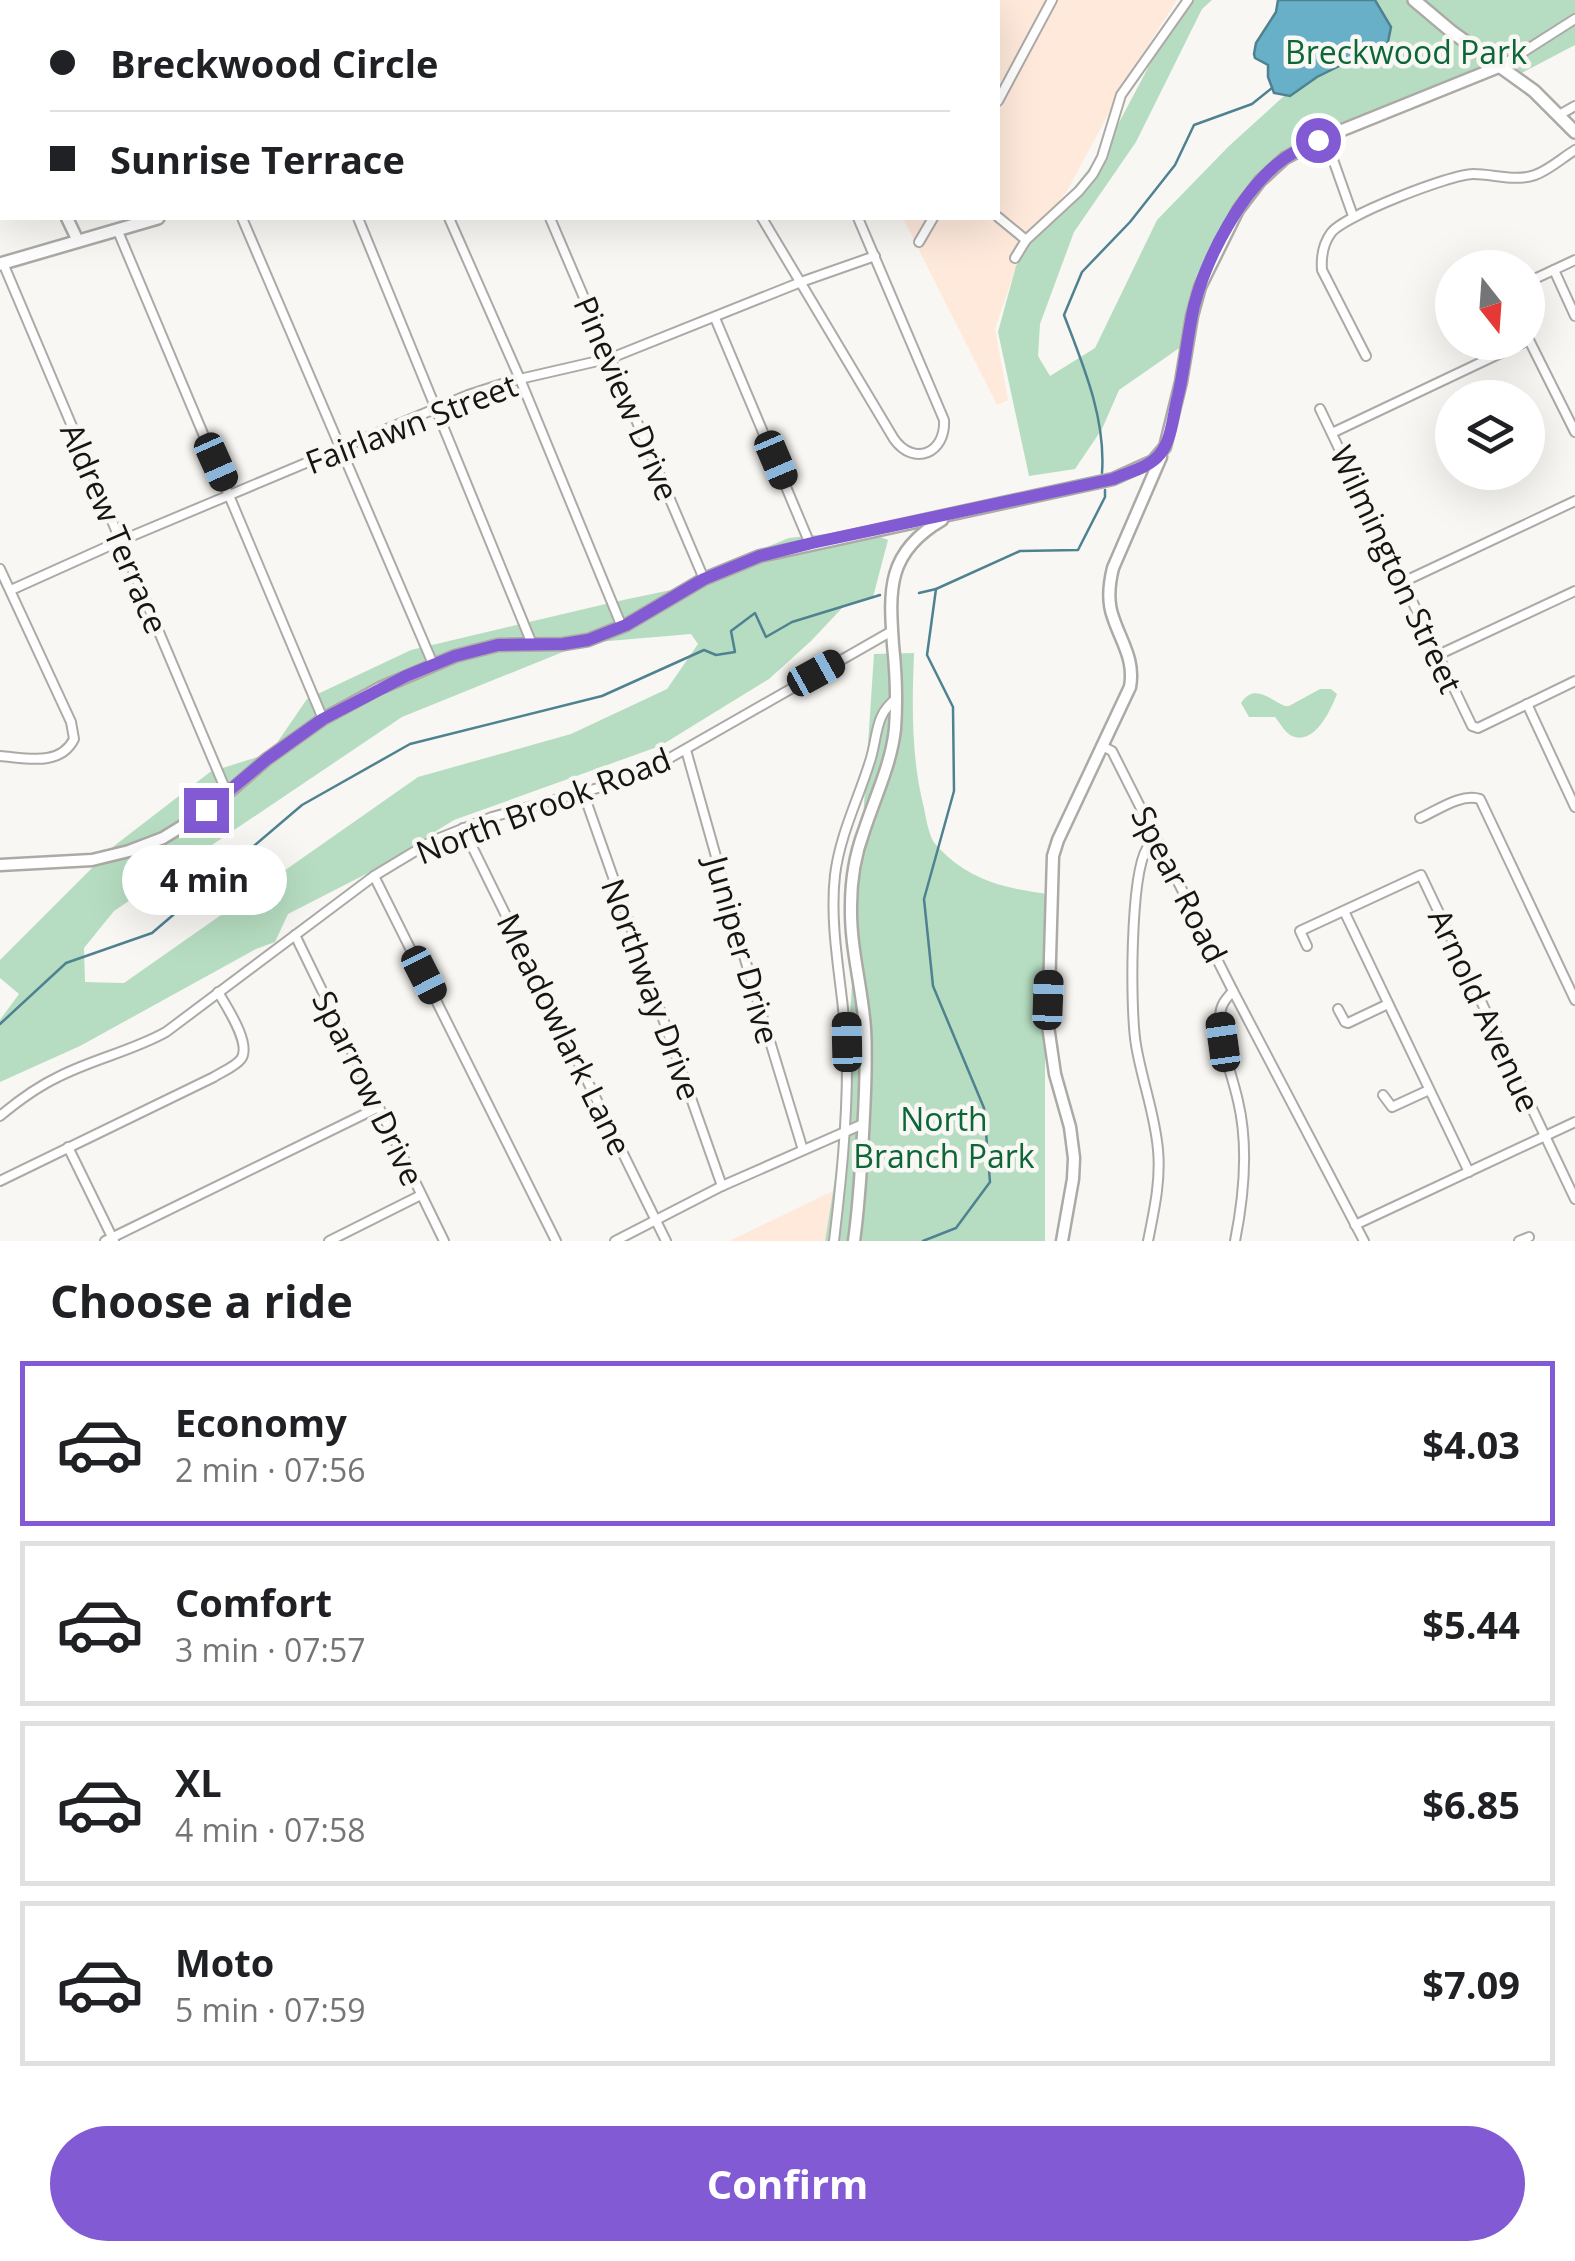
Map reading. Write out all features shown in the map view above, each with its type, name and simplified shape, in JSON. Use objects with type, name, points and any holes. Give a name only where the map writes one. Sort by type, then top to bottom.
[{"type":"main road","points":[[1414,0],[1541,97],[1575,132]]},
{"type":"main road","points":[[1,263],[151,220]]},
{"type":"street","points":[[1000,97],[1052,0]]},
{"type":"street","points":[[1015,258],[1026,240],[1093,174],[1120,96],[1188,0]]},
{"type":"street","points":[[1062,1241],[1074,1158],[1048,1026],[1053,856],[1130,686],[1130,657],[1112,616],[1110,581],[1165,447],[1195,302],[1238,210],[1260,181],[1285,158],[1325,136],[1501,66],[1575,19]]},
{"type":"street","points":[[1559,115],[1575,106]]},
{"type":"street","points":[[1325,136],[1353,216]]},
{"type":"street","points":[[1366,356],[1322,270],[1331,232],[1353,216],[1462,176],[1532,176],[1575,150]]},
{"type":"street","points":[[1000,219],[1026,240]]},
{"type":"street","points":[[68,220],[78,241]]},
{"type":"street","points":[[243,220],[433,664]]},
{"type":"street","points":[[359,220],[532,644]]},
{"type":"street","points":[[450,220],[622,627]]},
{"type":"street","name":"Pineview Drive","points":[[551,220],[704,579]]},
{"type":"street","points":[[763,220],[894,439],[910,454],[926,453],[943,436],[944,420],[859,220]]},
{"type":"street","points":[[918,242],[932,220]]},
{"type":"street","points":[[117,230],[323,719]]},
{"type":"street","name":"Fairlawn Street","points":[[11,590],[120,540],[476,392],[611,358],[874,256]]},
{"type":"street","points":[[1545,274],[1575,260]]},
{"type":"street","name":"Aldrew Terrace","points":[[1,263],[227,793]]},
{"type":"street","points":[[1554,270],[1575,316]]},
{"type":"street","points":[[715,318],[810,544]]},
{"type":"street","points":[[1332,433],[1487,360]]},
{"type":"street","points":[[1537,360],[1575,432]]},
{"type":"street","name":"Wilmington Street","points":[[1320,408],[1474,728],[1527,704]]},
{"type":"street","points":[[1113,479],[1153,461],[1165,447]]},
{"type":"street","points":[[0,864],[78,861],[129,851],[170,834],[192,822],[323,719],[433,664],[487,647],[588,640],[622,627],[704,579],[760,556],[1131,475],[1150,483]]},
{"type":"street","points":[[1403,582],[1575,501]]},
{"type":"street","points":[[854,1241],[864,1124],[865,1029],[852,931],[852,894],[859,848],[892,750],[897,698],[892,585],[910,545],[929,528],[956,514]]},
{"type":"street","points":[[895,526],[910,545]]},
{"type":"street","points":[[0,569],[74,734],[73,743],[54,758],[0,756]]},
{"type":"street","points":[[1438,655],[1575,591]]},
{"type":"street","name":"North Brook Road","points":[[0,1116],[54,1079],[166,1032],[374,876],[432,841],[492,817],[640,774],[892,631]]},
{"type":"street","points":[[1575,682],[1527,704],[1575,806]]},
{"type":"street","points":[[834,1241],[846,1131],[846,1020],[833,916],[835,879],[839,850],[872,754],[878,718],[897,698]]},
{"type":"street","name":"Spear Road","points":[[1102,746],[1112,751],[1364,1241]]},
{"type":"street","name":"Juniper Drive","points":[[686,750],[803,1150]]},
{"type":"street","name":"Northway Drive","points":[[582,792],[722,1186]]},
{"type":"street","points":[[1420,818],[1465,797],[1480,799],[1575,1000]]},
{"type":"street","name":"Meadowlark Lane","points":[[463,828],[666,1241]]},
{"type":"street","points":[[1148,1241],[1157,1192],[1158,1150],[1134,1034],[1133,977],[1139,867],[1147,848],[1159,843]]},
{"type":"street","name":"Arnold Avenue","points":[[1344,911],[1420,875],[1575,1199]]},
{"type":"street","points":[[374,876],[556,1241]]},
{"type":"street","points":[[1307,946],[1300,931],[1344,911],[1469,1172]]},
{"type":"street","name":"Sparrow Drive","points":[[295,934],[444,1241]]},
{"type":"street","points":[[1233,991],[1221,1005],[1220,1020],[1239,1105],[1244,1151],[1235,1241]]},
{"type":"street","points":[[0,1181],[240,1061],[244,1050],[241,1036],[218,992]]},
{"type":"street","points":[[1344,1022],[1350,1023],[1388,1004]]},
{"type":"street","points":[[1338,1009],[1351,1038]]},
{"type":"street","points":[[1390,1107],[1430,1090]]},
{"type":"street","points":[[1383,1096],[1396,1120]]},
{"type":"street","points":[[68,1147],[110,1240],[379,1107]]},
{"type":"street","points":[[1356,1225],[1575,1122]]},
{"type":"street","points":[[615,1241],[722,1186],[864,1124]]},
{"type":"street","points":[[328,1241],[421,1196]]},
{"type":"shaded area","points":[[1000,0],[1177,0],[1132,70],[1068,189],[1016,267],[995,329],[1008,400],[997,405],[904,220],[1000,220]]},
{"type":"shaded area","points":[[833,1191],[825,1241],[729,1241]]},
{"type":"green space","name":"Breckwood Park","points":[[1184,0],[1212,0],[1202,9],[1136,142],[1074,232],[1040,324],[1038,356],[1050,376],[1095,348],[1157,220],[1229,146],[1362,25],[1359,0],[1575,0],[1575,45],[1514,77],[1489,73],[1301,144],[1258,173],[1210,267],[1188,342],[1119,390],[1102,429],[1075,469],[1029,476],[998,332],[1016,266],[1106,147]]},
{"type":"green space","points":[[863,530],[888,540],[873,597],[844,606],[769,679],[660,746],[454,820],[372,871],[288,914],[275,942],[80,1046],[0,1082],[0,1020],[19,994],[0,978],[0,960],[114,846],[210,772],[270,753],[307,699],[411,650],[685,587],[693,577],[789,538]],"holes":[[[691,634],[698,644],[667,689],[571,734],[418,777],[124,983],[85,982],[84,948],[114,911],[402,717],[585,643]]]},
{"type":"green space","name":"North Branch Park","points":[[914,653],[915,751],[933,841],[959,866],[984,879],[1055,895],[1053,920],[1045,922],[1045,1241],[825,1241],[842,1135],[874,654]]},
{"type":"green space","points":[[1320,689],[1331,689],[1337,694],[1321,724],[1300,738],[1289,735],[1275,717],[1249,717],[1241,703],[1256,693],[1289,706]]},
{"type":"water","points":[[1278,0],[1375,0],[1391,27],[1388,42],[1317,77],[1290,96],[1274,93],[1268,65],[1254,54],[1256,43],[1276,12]]},
{"type":"waterway","points":[[1102,473],[1097,412],[1064,315],[1082,272],[1130,222],[1175,165],[1194,125],[1252,104],[1272,88]]},
{"type":"waterway","points":[[923,1241],[956,1228],[990,1182],[984,1108],[933,986],[924,899],[954,791],[953,707],[927,655],[936,589],[1020,551],[1078,550],[1105,490]]},
{"type":"waterway","points":[[919,593],[936,589]]},
{"type":"waterway","points":[[0,1024],[66,963],[152,933],[302,805],[410,744],[602,696],[704,650],[716,655],[735,652],[731,631],[755,613],[766,637],[792,622],[880,595]]},
{"type":"route","points":[[206,810],[323,719],[380,688],[455,656],[498,645],[588,640],[626,625],[704,579],[760,556],[1113,479],[1153,461],[1167,442],[1195,302],[1216,252],[1238,210],[1270,170],[1318,140]]}]
